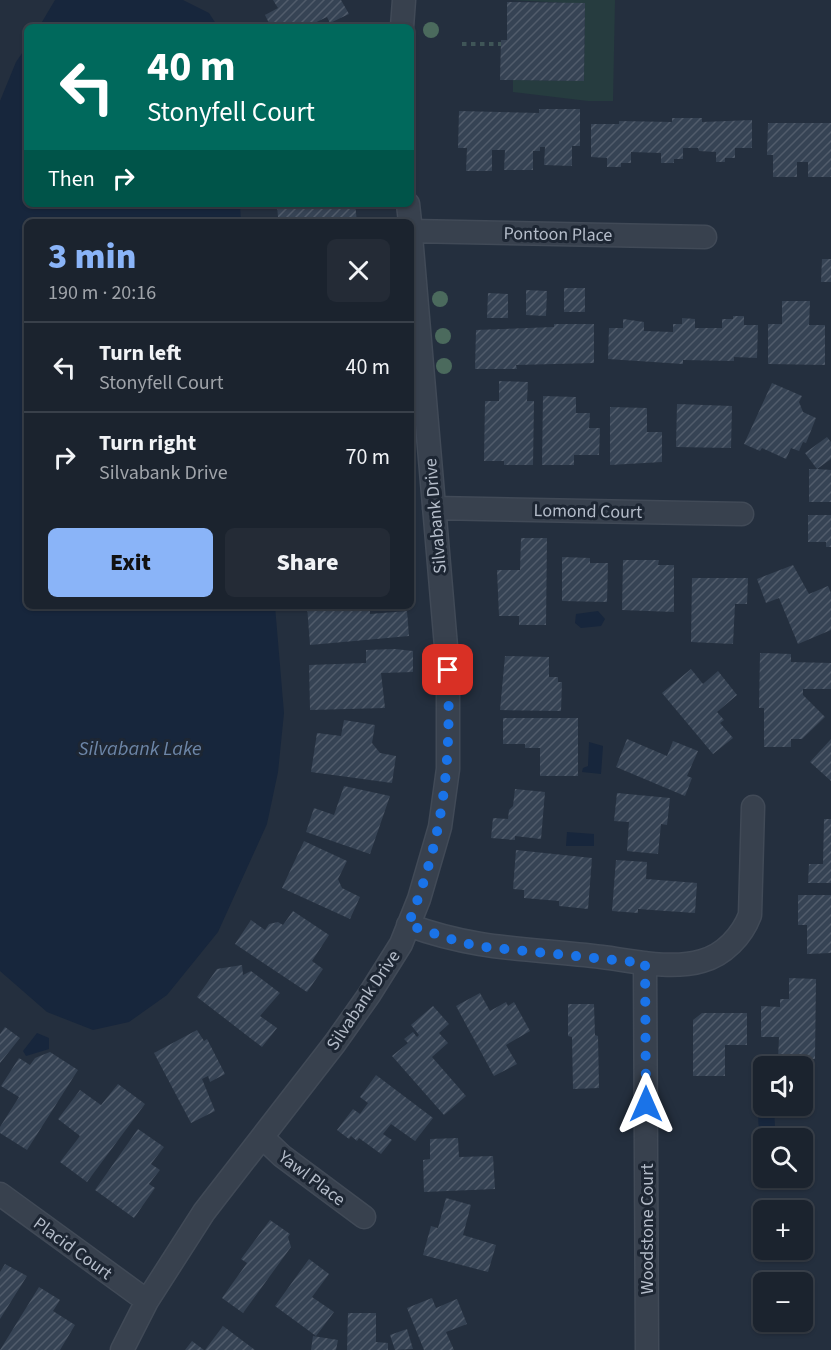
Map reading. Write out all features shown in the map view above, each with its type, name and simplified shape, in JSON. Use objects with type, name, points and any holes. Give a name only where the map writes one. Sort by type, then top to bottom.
[{"type":"street","points":[[402,24],[404,0]]},
{"type":"street","name":"Pontoon Place","points":[[414,231],[705,237]]},
{"type":"street","name":"Silvabank Drive","points":[[122,1350],[147,1301],[204,1212],[369,995],[401,944],[440,827],[448,769],[448,670],[414,271]]},
{"type":"street","name":"Lomond Court","points":[[434,508],[742,514]]},
{"type":"street","points":[[408,925],[463,943],[485,947],[645,963],[688,964],[705,960],[734,942],[746,927],[751,901],[753,807]]},
{"type":"street","name":"Woodstone Court","points":[[645,963],[647,1350]]},
{"type":"street","name":"Yawl Place","points":[[262,1137],[282,1156],[364,1216]]},
{"type":"street","name":"Placid Court","points":[[0,1194],[147,1301]]},
{"type":"path","points":[[462,44],[501,44]]},
{"type":"green space","points":[[511,0],[615,0],[613,101],[588,101],[513,92],[513,80],[584,81],[585,4]]},
{"type":"water","points":[[55,0],[183,0],[209,13],[216,24],[41,24]]},
{"type":"water","name":"Silvabank Lake","points":[[24,50],[24,207],[240,207],[241,219],[24,219],[24,609],[275,609],[284,713],[278,772],[267,824],[218,932],[167,995],[129,1022],[93,1030],[47,1012],[0,971],[0,101],[16,62]]},
{"type":"water","points":[[598,611],[605,619],[601,626],[581,628],[575,623],[576,614]]},
{"type":"water","points":[[589,742],[603,746],[601,774],[582,772],[583,768],[588,766]]},
{"type":"water","points":[[567,832],[594,834],[594,846],[566,846]]},
{"type":"water","points":[[37,1033],[49,1038],[49,1049],[26,1056],[23,1051]]},
{"type":"water","points":[[759,1116],[774,1116],[775,1128],[759,1128]]},
{"type":"building","points":[[273,0],[341,0],[349,14],[330,23],[327,17],[312,24],[270,24],[265,15],[278,8]]},
{"type":"building","points":[[507,2],[585,3],[584,81],[500,80],[501,40],[507,40]]},
{"type":"building","points":[[539,109],[580,109],[580,146],[572,146],[572,166],[544,165],[545,147],[540,147],[540,151],[533,151],[533,170],[504,170],[505,150],[492,150],[492,171],[466,171],[467,148],[458,148],[459,111],[539,113]]},
{"type":"building","points":[[672,118],[702,118],[702,122],[752,120],[752,148],[735,148],[735,158],[725,158],[725,162],[716,162],[716,152],[699,151],[698,148],[683,148],[683,159],[674,159],[674,163],[661,163],[661,153],[631,152],[631,163],[621,163],[621,167],[607,167],[607,158],[591,157],[591,124],[619,124],[619,121],[672,122]]},
{"type":"building","points":[[768,123],[831,123],[831,177],[808,177],[808,162],[797,162],[797,177],[773,177],[773,155],[767,155]]},
{"type":"building","points":[[277,207],[355,207],[357,219],[271,218],[278,217]]},
{"type":"building","points":[[822,259],[831,259],[831,282],[821,282]]},
{"type":"building","points":[[564,288],[585,288],[585,312],[564,312]]},
{"type":"building","points":[[526,290],[547,291],[546,316],[526,315]]},
{"type":"building","points":[[488,293],[508,294],[508,318],[487,318]]},
{"type":"building","points":[[782,301],[810,301],[809,325],[825,325],[825,365],[768,364],[768,324],[782,324]]},
{"type":"building","points":[[733,316],[744,316],[744,325],[758,325],[757,358],[734,357],[734,361],[683,360],[683,364],[608,359],[609,328],[623,328],[623,319],[644,322],[644,331],[673,332],[673,324],[682,324],[682,318],[695,319],[695,328],[722,328],[722,319],[733,319]]},
{"type":"building","points":[[554,324],[594,324],[594,363],[516,365],[517,369],[475,369],[476,330],[554,327]]},
{"type":"building","points":[[499,381],[528,382],[527,401],[534,401],[533,465],[504,465],[504,461],[484,461],[485,401],[499,401]]},
{"type":"building","points":[[772,383],[802,396],[799,402],[803,412],[816,418],[806,443],[803,442],[799,451],[791,448],[786,459],[762,448],[760,451],[744,444]]},
{"type":"building","points":[[543,396],[576,397],[576,413],[590,413],[589,428],[600,428],[599,455],[574,455],[574,465],[542,465]]},
{"type":"building","points":[[677,404],[732,406],[731,448],[676,447]]},
{"type":"building","points":[[610,407],[647,408],[647,432],[662,432],[662,462],[610,465]]},
{"type":"building","points":[[827,437],[831,442],[831,459],[817,469],[805,453]]},
{"type":"building","points":[[809,469],[831,470],[831,502],[809,502]]},
{"type":"building","points":[[808,515],[831,515],[831,547],[826,547],[826,542],[808,542]]},
{"type":"building","points":[[521,538],[547,538],[546,625],[519,625],[519,616],[499,616],[497,570],[520,570]]},
{"type":"building","points":[[562,557],[590,558],[590,563],[608,563],[607,602],[562,601]]},
{"type":"building","points":[[623,560],[659,560],[658,565],[674,565],[674,612],[622,610]]},
{"type":"building","points":[[793,565],[809,594],[828,586],[831,593],[831,630],[798,644],[779,598],[766,603],[757,579]]},
{"type":"building","points":[[692,578],[748,578],[747,604],[735,604],[733,644],[691,642]]},
{"type":"building","points":[[307,609],[353,609],[353,611],[370,609],[370,614],[407,611],[409,636],[310,645]]},
{"type":"building","points":[[366,650],[413,651],[413,672],[381,673],[385,708],[310,710],[309,665],[366,663]]},
{"type":"building","points":[[760,653],[791,654],[791,662],[831,663],[831,689],[803,689],[803,695],[825,717],[802,739],[791,739],[791,747],[764,747],[764,708],[759,708]]},
{"type":"building","points":[[505,656],[549,657],[549,677],[558,677],[558,682],[562,682],[561,711],[500,710]]},
{"type":"building","points":[[691,669],[703,684],[718,671],[737,695],[717,712],[724,720],[720,723],[733,738],[713,754],[662,693]]},
{"type":"building","points":[[503,718],[578,718],[578,776],[540,776],[540,748],[525,748],[525,744],[503,744]]},
{"type":"building","points":[[344,720],[375,725],[372,743],[380,753],[396,756],[392,783],[311,772],[317,733],[341,736]]},
{"type":"building","points":[[627,739],[667,756],[673,741],[698,751],[687,776],[692,778],[685,796],[616,767]]},
{"type":"building","points":[[831,739],[831,781],[810,762]]},
{"type":"building","points":[[344,786],[390,796],[370,854],[306,832],[314,808],[334,815]]},
{"type":"building","points":[[515,789],[545,792],[541,839],[515,836],[515,840],[491,838],[493,818],[508,819],[509,810],[513,806]]},
{"type":"building","points":[[617,793],[670,798],[667,825],[661,824],[658,854],[627,851],[629,822],[614,821]]},
{"type":"building","points":[[824,819],[831,819],[831,883],[808,883],[809,864],[823,864]]},
{"type":"building","points":[[304,841],[347,861],[338,879],[342,888],[360,897],[350,919],[282,888]]},
{"type":"building","points":[[516,850],[592,858],[588,909],[559,906],[559,901],[524,898],[524,890],[513,889]]},
{"type":"building","points":[[616,860],[647,862],[646,879],[697,883],[695,913],[638,909],[638,913],[612,911]]},
{"type":"building","points":[[798,895],[831,895],[831,953],[807,954],[807,925],[798,925]]},
{"type":"building","points":[[293,911],[329,935],[312,961],[323,969],[307,992],[235,944],[251,920],[265,930],[269,924],[278,922],[283,925]]},
{"type":"building","points":[[242,965],[243,975],[251,971],[280,993],[260,1016],[277,1028],[262,1047],[197,997],[217,969]]},
{"type":"building","points":[[789,978],[816,979],[815,1059],[813,1056],[778,1056],[779,1037],[761,1037],[761,1006],[780,1007],[780,999],[789,999]]},
{"type":"building","points":[[480,993],[490,1011],[506,1002],[508,1006],[514,1002],[530,1031],[506,1045],[517,1064],[494,1076],[456,1006]]},
{"type":"building","points":[[568,1004],[594,1004],[595,1035],[598,1036],[599,1088],[573,1089],[572,1037],[568,1036]]},
{"type":"building","points":[[433,1006],[449,1024],[439,1033],[448,1043],[432,1057],[466,1096],[444,1115],[392,1056],[408,1043],[404,1039],[413,1032],[417,1037],[419,1035],[411,1025]]},
{"type":"building","points":[[702,1013],[747,1013],[747,1045],[725,1045],[725,1076],[693,1076],[693,1020]]},
{"type":"building","points":[[5,1027],[20,1038],[0,1063],[0,1034]]},
{"type":"building","points":[[197,1030],[204,1041],[207,1039],[225,1074],[210,1082],[208,1076],[202,1079],[215,1111],[191,1123],[154,1053]]},
{"type":"building","points":[[50,1052],[78,1070],[27,1150],[0,1133],[0,1127],[19,1097],[1,1086],[19,1058],[30,1065],[35,1058]]},
{"type":"building","points":[[376,1075],[433,1118],[415,1141],[391,1124],[383,1134],[392,1140],[381,1154],[359,1138],[357,1141],[351,1136],[349,1139],[337,1130],[353,1109],[360,1114],[368,1103],[360,1097]]},
{"type":"building","points":[[118,1084],[145,1104],[87,1182],[60,1162],[80,1136],[58,1119],[80,1090],[101,1105]]},
{"type":"building","points":[[138,1129],[164,1147],[151,1164],[160,1170],[149,1184],[155,1188],[134,1218],[95,1190]]},
{"type":"building","points":[[458,1138],[459,1157],[493,1156],[495,1189],[424,1192],[423,1160],[430,1159],[430,1139]]},
{"type":"building","points":[[446,1198],[471,1205],[463,1235],[496,1245],[488,1272],[423,1255],[431,1226],[438,1228]]},
{"type":"building","points":[[270,1220],[290,1234],[288,1237],[291,1247],[243,1313],[222,1298],[247,1263],[241,1259]]},
{"type":"building","points":[[309,1259],[329,1274],[312,1297],[334,1312],[316,1336],[275,1306]]},
{"type":"building","points":[[5,1264],[27,1276],[0,1319],[0,1272]]},
{"type":"building","points":[[39,1287],[60,1300],[53,1311],[75,1325],[60,1350],[0,1350]]},
{"type":"building","points":[[432,1298],[436,1308],[457,1299],[467,1324],[446,1332],[454,1350],[424,1350],[407,1308]]},
{"type":"building","points":[[348,1313],[376,1313],[376,1342],[388,1343],[388,1350],[347,1350]]},
{"type":"building","points":[[223,1326],[255,1350],[205,1350]]},
{"type":"building","points":[[407,1329],[413,1349],[395,1350],[390,1335]]},
{"type":"building","points":[[313,1336],[338,1340],[336,1350],[311,1350]]},
{"type":"building","points":[[192,1341],[204,1350],[185,1350]]},
{"type":"route","points":[[448,670],[450,719],[448,769],[440,827],[419,898],[408,925],[438,936],[485,947],[645,963],[646,1104]]}]
